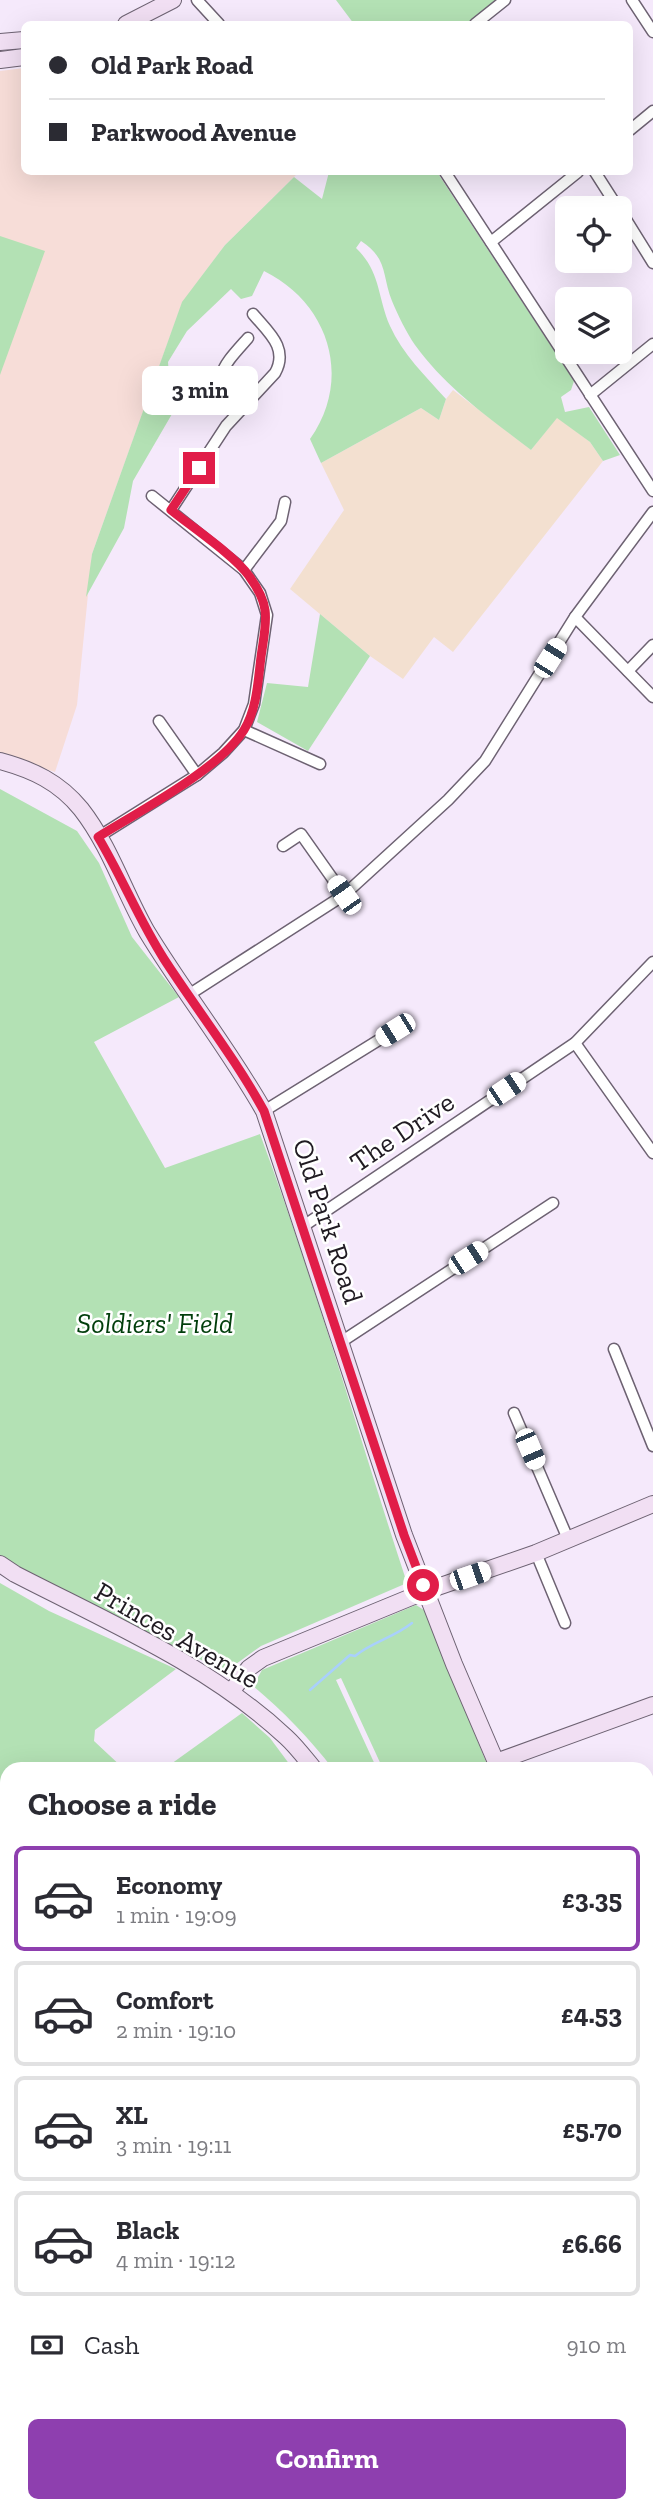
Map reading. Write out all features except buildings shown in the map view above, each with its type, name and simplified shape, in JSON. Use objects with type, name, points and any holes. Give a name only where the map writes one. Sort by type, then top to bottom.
[{"type":"street","points":[[131,21],[173,0]]},
{"type":"street","points":[[197,0],[216,21]]},
{"type":"street","points":[[479,21],[505,0]]},
{"type":"street","points":[[632,0],[653,32]]},
{"type":"street","points":[[489,13],[494,21]]},
{"type":"street","points":[[0,42],[21,40]]},
{"type":"street","points":[[0,60],[21,57]]},
{"type":"street","points":[[633,128],[653,111]]},
{"type":"street","points":[[447,175],[653,491]]},
{"type":"street","points":[[491,242],[574,175]]},
{"type":"street","points":[[596,175],[610,196]]},
{"type":"street","points":[[632,230],[653,263]]},
{"type":"street","points":[[171,510],[238,411],[275,373],[281,356],[276,340],[253,314]]},
{"type":"street","points":[[238,411],[225,399],[221,377],[231,357],[248,338]]},
{"type":"street","points":[[590,395],[653,344]]},
{"type":"street","points":[[98,837],[197,775],[223,753],[244,730],[254,704],[267,615],[260,593],[244,569],[152,496]]},
{"type":"street","points":[[244,569],[281,521],[285,502]]},
{"type":"street","points":[[190,994],[344,895],[448,800],[485,761],[575,617],[653,512]]},
{"type":"street","points":[[575,617],[653,697]]},
{"type":"street","points":[[628,671],[653,645]]},
{"type":"street","points":[[159,721],[197,775]]},
{"type":"street","points":[[244,730],[320,764]]},
{"type":"street","name":"Old Park Road","points":[[0,761],[29,769],[51,782],[80,808],[98,837],[145,929],[231,1055],[264,1111],[404,1535],[496,1762]]},
{"type":"street","points":[[283,846],[302,834],[344,895]]},
{"type":"street","name":"The Drive","points":[[302,1227],[575,1043],[653,962]]},
{"type":"street","points":[[264,1111],[395,1030]]},
{"type":"street","points":[[575,1043],[653,1153]]},
{"type":"street","points":[[341,1342],[553,1203]]},
{"type":"street","points":[[614,1349],[653,1447]]},
{"type":"street","points":[[514,1413],[568,1539]]},
{"type":"street","points":[[231,1692],[249,1668],[262,1658],[426,1591],[536,1553],[653,1504]]},
{"type":"street","points":[[536,1553],[565,1623]]},
{"type":"street","name":"Princes Avenue","points":[[0,1564],[184,1663],[231,1692],[288,1738],[308,1762]]},
{"type":"street","points":[[508,1762],[653,1705]]},
{"type":"shaded area","points":[[21,68],[21,175],[296,175],[225,245],[182,303],[92,554],[77,705],[55,772],[0,755],[0,71]]},
{"type":"shaded area","points":[[453,390],[531,450],[557,417],[590,442],[603,461],[453,652],[434,637],[403,679],[370,656],[290,589],[344,510],[321,463],[421,408],[439,420],[446,399]]},
{"type":"green space","points":[[336,0],[498,0],[471,21],[352,21]]},
{"type":"green space","points":[[328,175],[439,175],[555,352],[555,364],[563,364],[574,381],[571,390],[561,397],[565,412],[589,407],[620,455],[603,461],[590,442],[557,418],[531,450],[469,402],[427,361],[415,345],[392,301],[380,261],[370,247],[361,241],[356,248],[374,275],[395,336],[446,399],[439,420],[421,408],[321,463],[310,439],[323,416],[330,392],[328,344],[305,302],[286,285],[264,271],[252,296],[241,299],[231,289],[187,331],[168,362],[172,414],[133,481],[124,528],[86,597],[92,554],[182,302],[225,245],[294,177],[322,199]]},
{"type":"green space","points":[[0,236],[45,251],[0,375]]},
{"type":"green space","points":[[320,614],[370,656],[308,751],[257,722],[267,683],[308,687]]},
{"type":"green space","name":"Soldiers' Field","points":[[0,789],[77,831],[99,863],[132,937],[179,997],[94,1042],[165,1168],[260,1134],[318,1302],[407,1583],[261,1646],[225,1672],[15,1566],[0,1555]]},
{"type":"green space","points":[[0,1583],[49,1611],[176,1669],[95,1730],[94,1741],[116,1762],[0,1762]]},
{"type":"green space","points":[[416,1605],[424,1610],[486,1762],[380,1762],[341,1678],[336,1680],[374,1762],[328,1762],[295,1725],[253,1686],[262,1670]]},
{"type":"green space","points":[[242,1713],[270,1738],[288,1762],[174,1762]]},
{"type":"waterway","points":[[310,1690],[350,1655],[355,1656],[412,1623]]},
{"type":"route","points":[[199,468],[171,510],[244,569],[265,604],[267,615],[254,704],[244,730],[223,753],[197,775],[98,837],[145,929],[231,1055],[264,1111],[404,1535],[423,1585]]}]
